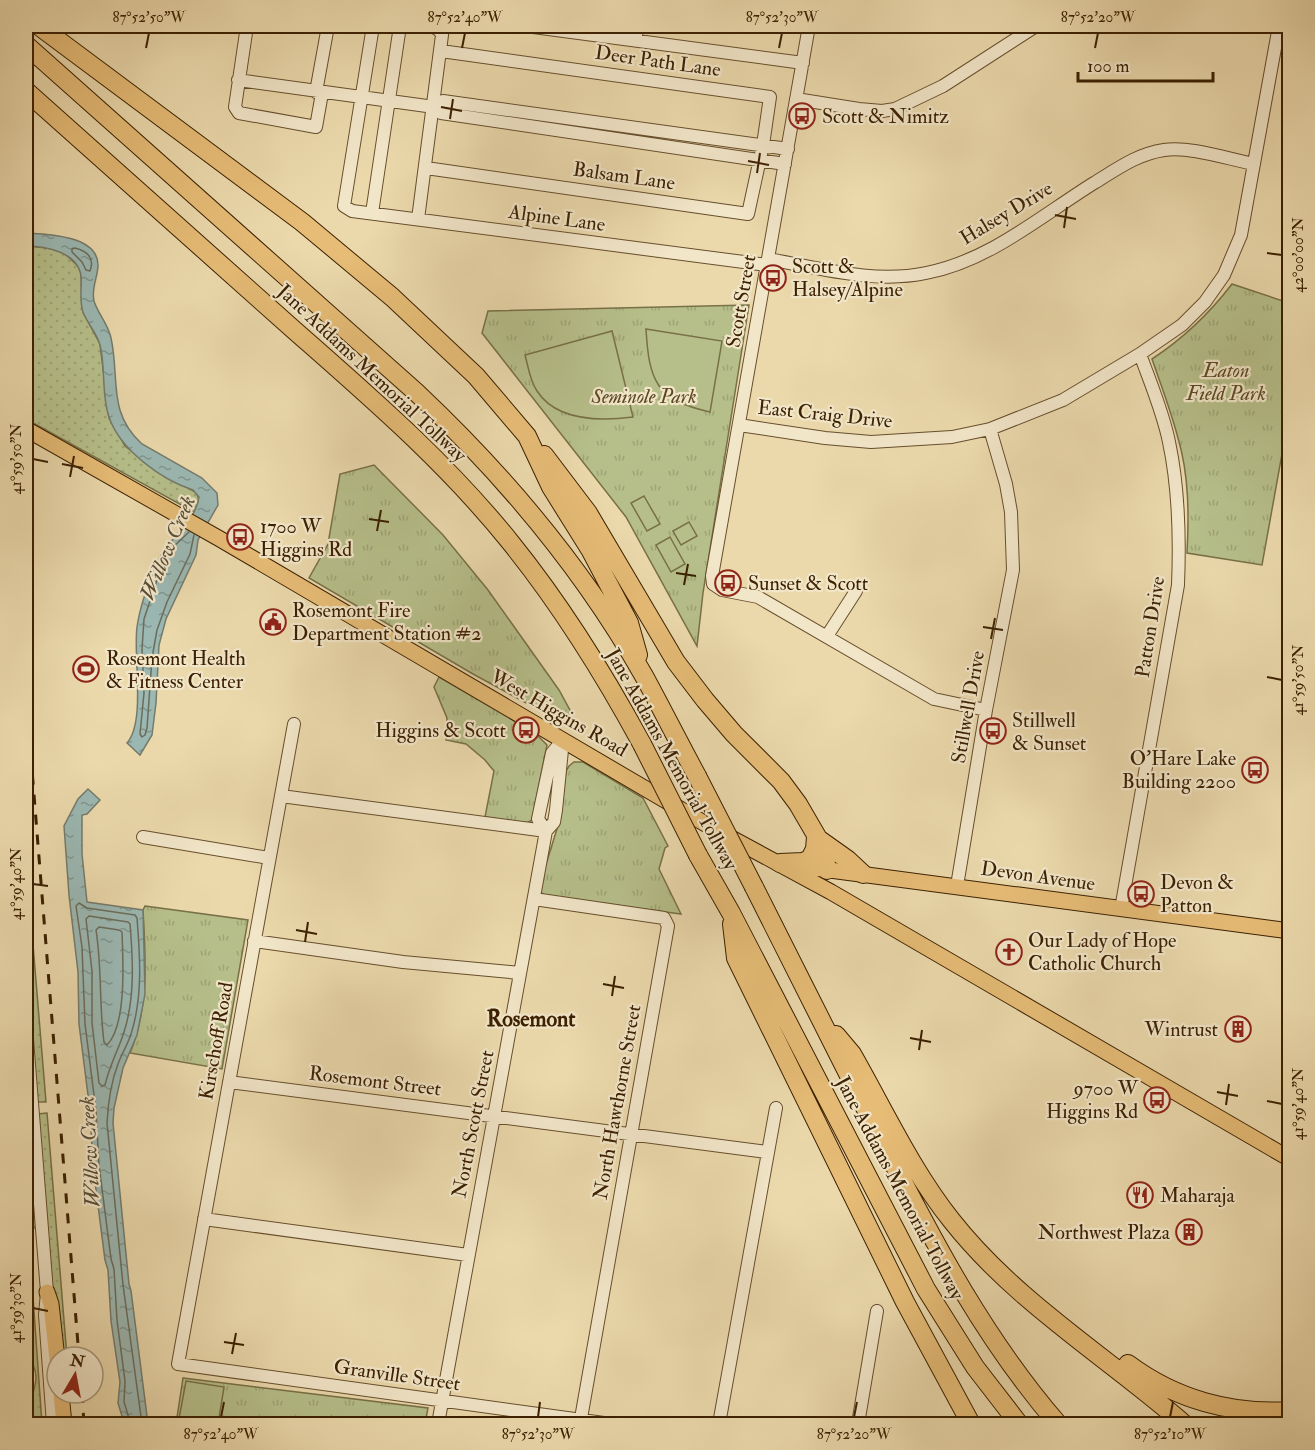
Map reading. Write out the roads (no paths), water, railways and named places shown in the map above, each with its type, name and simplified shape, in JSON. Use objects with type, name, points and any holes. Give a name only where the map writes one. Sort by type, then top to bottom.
[{"type":"highway","name":"Jane Addams Memorial Tollway","points":[[39,26],[302,222],[369,277],[476,375],[527,436],[551,487],[591,551],[629,623],[643,675]]},
{"type":"highway","name":"Jane Addams Memorial Tollway","points":[[26,45],[455,428],[542,527],[583,582],[643,675],[697,776],[946,1265],[1023,1380],[1058,1425]]},
{"type":"highway","name":"Jane Addams Memorial Tollway","points":[[26,91],[398,423],[476,502],[512,543],[560,609],[604,676],[731,913],[926,1289],[975,1366],[1019,1425]]},
{"type":"highway","points":[[527,436],[588,513],[676,662],[720,717],[781,781],[798,804],[823,847],[827,870]]},
{"type":"highway","points":[[780,863],[803,862],[810,859],[815,849],[816,837]]},
{"type":"highway","points":[[816,837],[863,874]]},
{"type":"highway","points":[[731,913],[736,958],[905,1302],[971,1425]]},
{"type":"highway","points":[[818,1016],[852,1054],[918,1171],[953,1222],[977,1250],[1025,1295],[1184,1425]]},
{"type":"highway","points":[[1025,1295],[1059,1314],[1143,1375],[1193,1400],[1252,1411],[1290,1411]]},
{"type":"main road","name":"West Higgins Road","points":[[26,429],[207,531],[709,826],[828,890],[1290,1159]]},
{"type":"main road","name":"Devon Avenue","points":[[780,863],[1290,932]]},
{"type":"main road","points":[[827,870],[828,890]]},
{"type":"main road","points":[[47,1292],[51,1304],[55,1345]]},
{"type":"main road","points":[[62,1405],[64,1425]]},
{"type":"street","points":[[247,26],[235,107],[239,113],[316,127],[328,26]]},
{"type":"street","points":[[361,98],[373,26]]},
{"type":"street","points":[[372,213],[400,26]]},
{"type":"street","points":[[418,219],[441,51],[440,31],[435,27],[427,26]]},
{"type":"street","points":[[526,26],[803,63]]},
{"type":"street","points":[[635,40],[638,26]]},
{"type":"street","name":"Scott Street","points":[[809,26],[712,576],[713,584],[722,590],[758,597],[827,636]]},
{"type":"street","points":[[796,99],[858,109],[882,111],[895,109],[943,86],[1020,29],[1036,26]]},
{"type":"street","name":"East Craig Drive","points":[[739,425],[825,438],[871,442],[952,437],[990,429],[1063,400],[1140,354],[1182,325],[1205,302],[1224,275],[1240,235],[1279,26]]},
{"type":"street","name":"Deer Path Lane","points":[[441,51],[770,97],[763,145]]},
{"type":"street","points":[[238,80],[434,107],[441,113],[785,164]]},
{"type":"street","name":"Alpine Lane","points":[[361,98],[344,206],[352,211],[767,262]]},
{"type":"street","points":[[434,107],[443,101],[788,149]]},
{"type":"street","name":"Balsam Lane","points":[[426,168],[748,214],[763,145]]},
{"type":"street","name":"Halsey Drive","points":[[767,262],[855,275],[884,277],[926,273],[974,258],[1000,244],[1136,157],[1166,149],[1192,151],[1254,164]]},
{"type":"street","name":"Patton Drive","points":[[1121,909],[1178,585],[1180,535],[1176,484],[1168,440],[1140,354]]},
{"type":"street","name":"Stillwell Drive","points":[[957,886],[986,710],[1013,570],[1011,512],[1006,484],[990,429]]},
{"type":"street","points":[[855,591],[827,636],[934,699],[986,710]]},
{"type":"street","name":"Kirschoff Road","points":[[178,1364],[294,724]]},
{"type":"street","name":"North Scott Street","points":[[438,1425],[546,831],[554,822],[563,740]]},
{"type":"street","points":[[281,796],[546,831]]},
{"type":"street","points":[[143,837],[269,858]]},
{"type":"street","name":"North Hawthorne Street","points":[[534,898],[664,918],[669,926],[580,1422]]},
{"type":"street","points":[[254,941],[403,962],[520,973]]},
{"type":"street","points":[[26,1027],[47,1292],[45,1315],[53,1425]]},
{"type":"street","name":"Rosemont Street","points":[[229,1082],[767,1152]]},
{"type":"street","points":[[719,1425],[776,1108]]},
{"type":"street","points":[[204,1219],[468,1255]]},
{"type":"street","points":[[858,1425],[878,1311]]},
{"type":"street","name":"Granville Street","points":[[178,1364],[611,1425]]},
{"type":"water","name":"Willow Creek","points":[[26,233],[70,238],[90,247],[96,255],[98,265],[93,292],[94,301],[111,338],[119,407],[124,420],[142,444],[202,478],[217,493],[218,505],[198,540],[196,555],[166,619],[159,645],[152,735],[140,755],[127,743],[133,733],[136,720],[138,688],[136,639],[140,611],[156,565],[167,547],[187,523],[197,506],[199,497],[193,490],[168,479],[144,462],[122,441],[114,429],[109,417],[104,390],[100,345],[82,308],[79,268],[74,261],[60,252],[26,246]]},
{"type":"water","points":[[88,789],[100,800],[87,814],[82,815],[82,854],[87,902],[143,910],[145,994],[137,1035],[123,1068],[113,1123],[129,1284],[148,1424],[121,1424],[122,1416],[118,1403],[120,1382],[111,1321],[108,1270],[93,1166],[90,1111],[79,1024],[78,972],[64,826],[78,799]]},
{"type":"railway","points":[[26,695],[78,1345]]},
{"type":"railway","points":[[83,1405],[84,1424]]},
{"type":"place","name":"Scott & Nimitz","points":[[802,116]]},
{"type":"place","name":"Scott & Halsey/Alpine","points":[[773,278]]},
{"type":"place","name":"1700 W Higgins Rd","points":[[240,537]]},
{"type":"place","name":"Sunset & Scott","points":[[728,583]]},
{"type":"place","name":"Rosemont Fire Department Station #2","points":[[273,622]]},
{"type":"place","name":"Rosemont Health & Fitness Center","points":[[86,669]]},
{"type":"place","name":"Higgins & Scott","points":[[526,730]]},
{"type":"place","name":"Stillwell & Sunset","points":[[993,731]]},
{"type":"place","name":"O'Hare Lake Building 2200","points":[[1255,770]]},
{"type":"place","name":"Devon & Patton","points":[[1141,894]]},
{"type":"place","name":"Our Lady of Hope Catholic Church","points":[[1009,952]]},
{"type":"place","name":"Wintrust","points":[[1238,1029]]},
{"type":"place","name":"9700 W Higgins Rd","points":[[1157,1100]]},
{"type":"place","name":"Maharaja","points":[[1140,1195]]},
{"type":"place","name":"Northwest Plaza","points":[[1189,1232]]},
{"type":"district","name":"Rosemont","points":[[531,1019]]},
{"type":"park label","name":"Eaton Field Park","points":[[1226,382]]},
{"type":"park label","name":"Seminole Park","points":[[644,396]]}]
